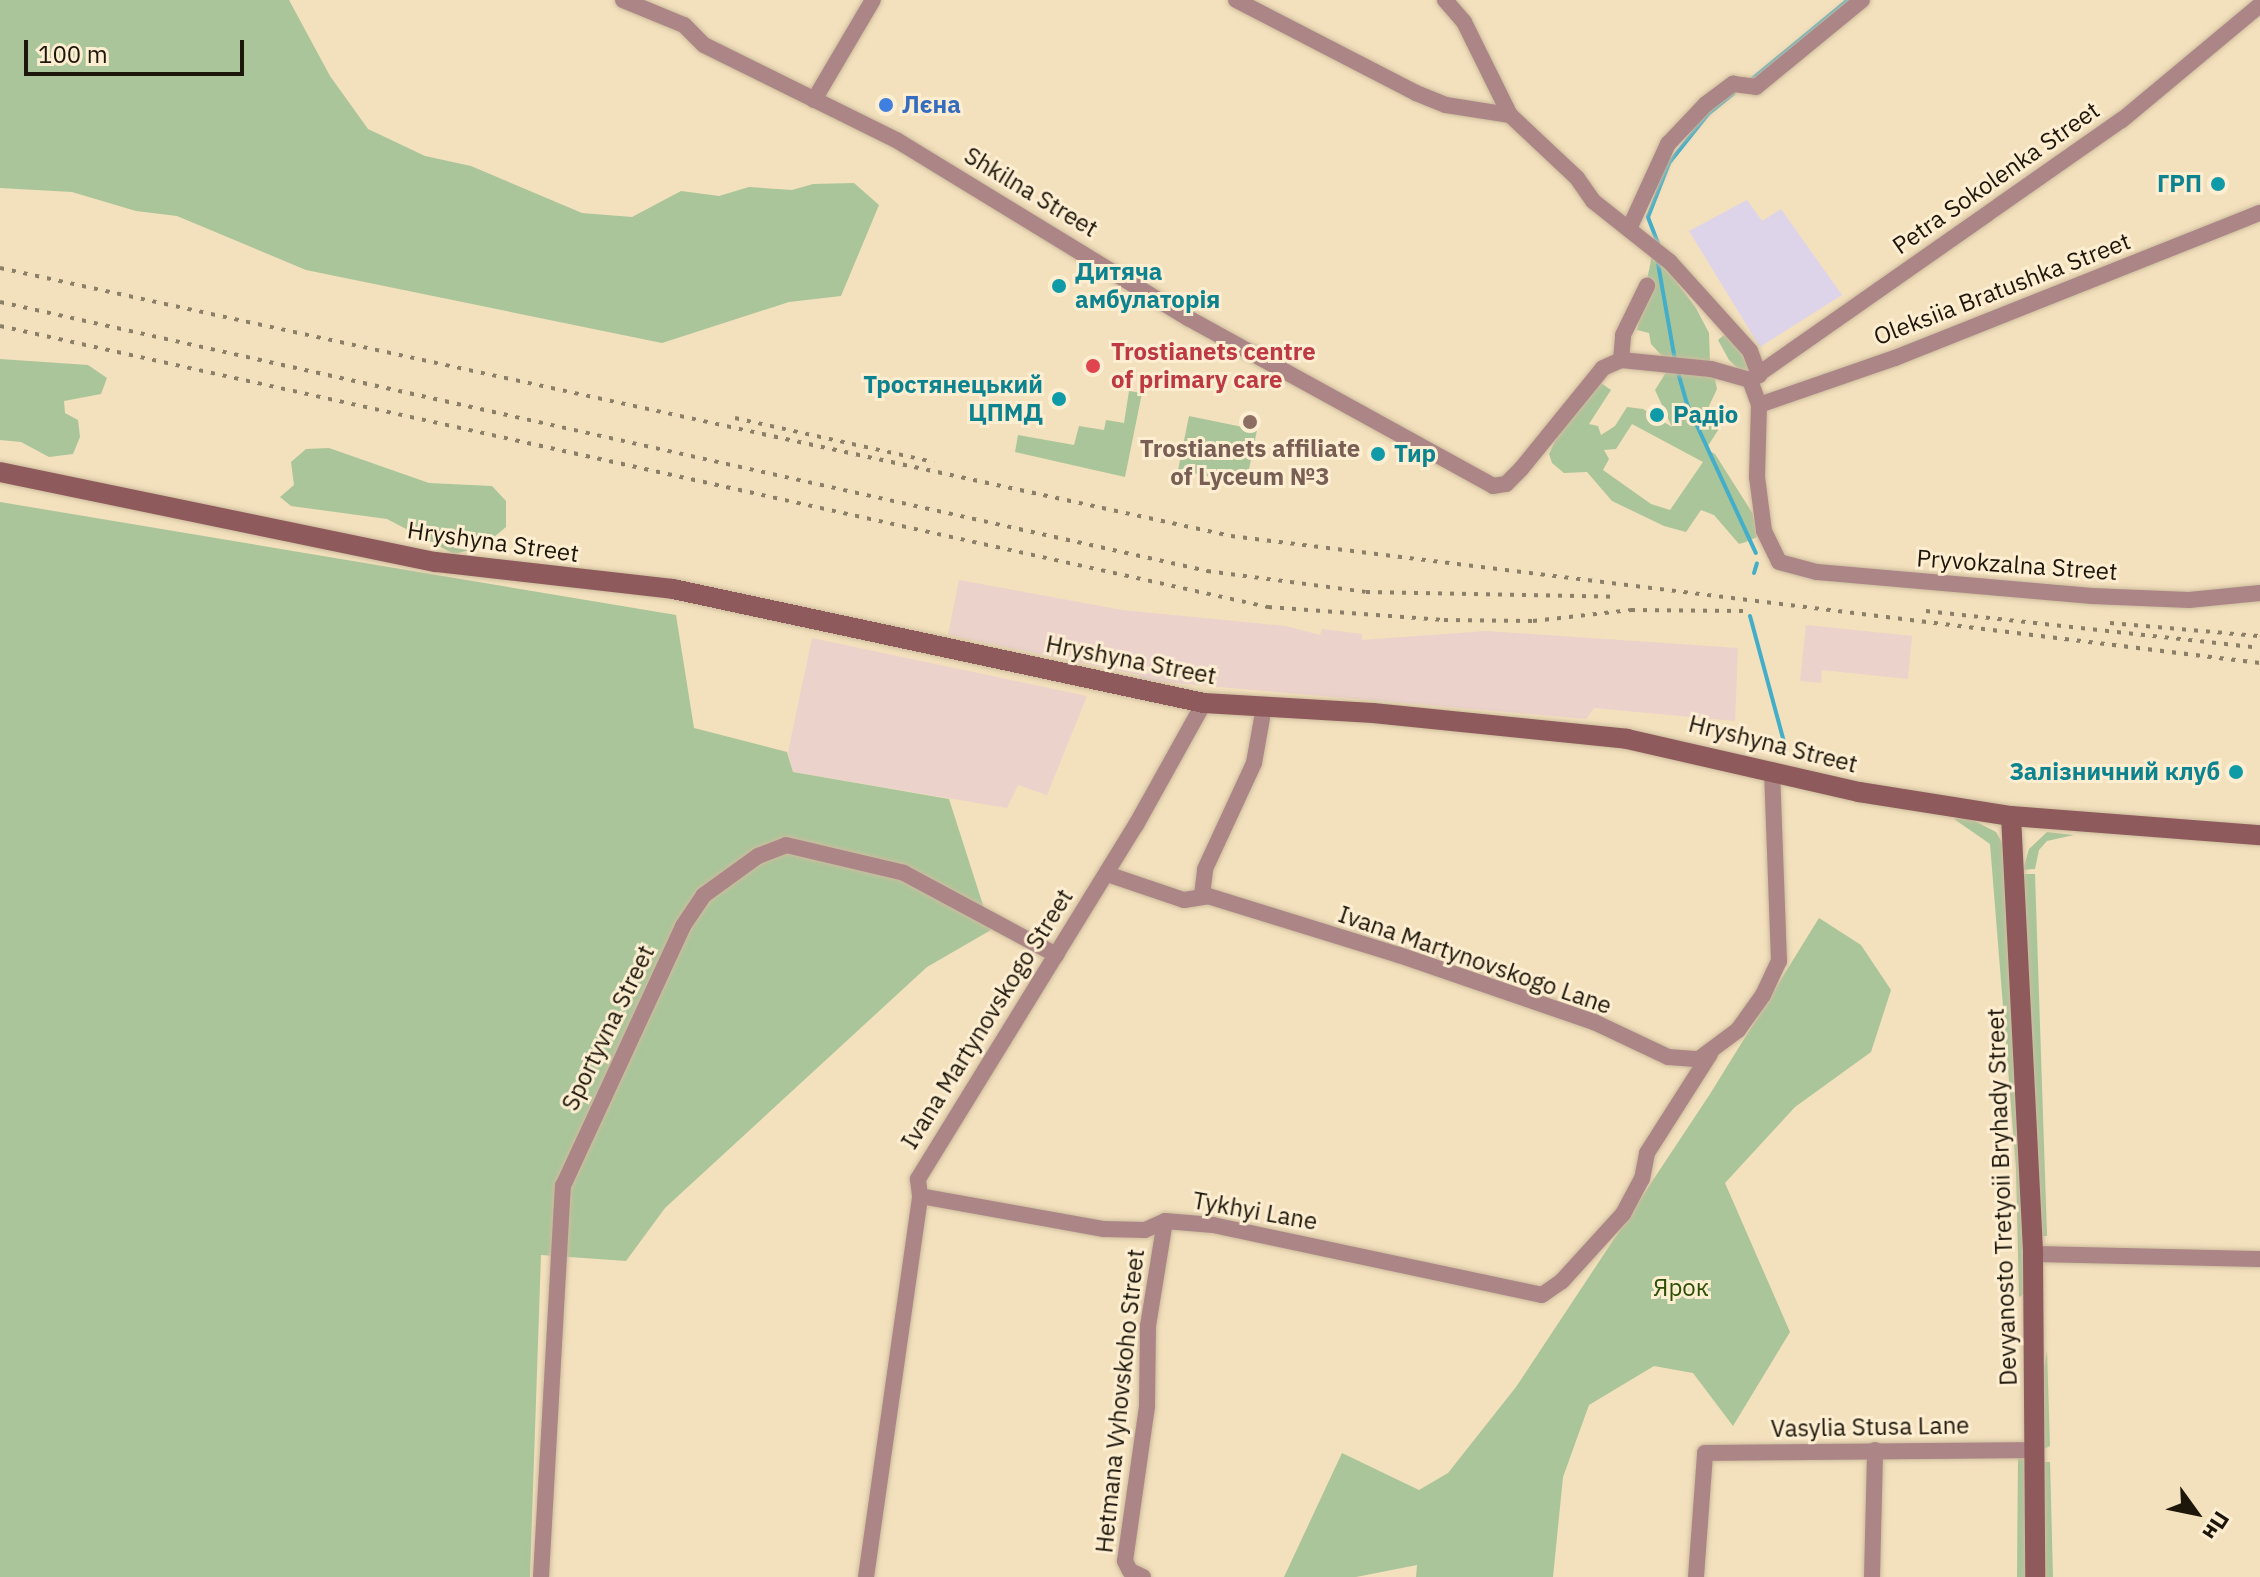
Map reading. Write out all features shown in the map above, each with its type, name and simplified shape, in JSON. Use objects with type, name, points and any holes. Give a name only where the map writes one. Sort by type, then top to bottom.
[{"type":"street","name":"Shkilna Street","points":[[623,0],[684,25],[704,45],[898,141],[1188,318],[1493,486],[1506,484],[1596,374],[1621,360]]},
{"type":"street","points":[[814,100],[873,0]]},
{"type":"street","points":[[1236,0],[1416,93],[1446,105],[1510,115]]},
{"type":"street","points":[[1445,0],[1464,22],[1510,115],[1610,215],[1629,229],[1725,320],[1750,351],[1759,405]]},
{"type":"street","points":[[1629,229],[1668,144],[1706,104],[1733,84],[1756,87],[1862,0]]},
{"type":"street","name":"Petra Sokolenka Street","points":[[1755,378],[2122,120],[2260,5]]},
{"type":"street","name":"Oleksiia Bratushka Street","points":[[1759,405],[1895,358],[2260,213]]},
{"type":"street","points":[[1647,286],[1623,335],[1621,360],[1674,364],[1755,378]]},
{"type":"street","name":"Pryvokzalna Street","points":[[1759,405],[1757,477],[1773,558],[1817,572],[2092,596],[2189,600],[2260,593]]},
{"type":"street","name":"Hryshyna Street","points":[[0,472],[436,562],[673,589],[1204,703],[1627,739],[1859,792],[2011,816],[2260,835]]},
{"type":"street","name":"Ivana Martynovskogo Street","points":[[866,1577],[920,1196],[918,1179],[923,1165],[1107,874],[1204,703]]},
{"type":"street","points":[[1202,895],[1205,869],[1254,763],[1264,707]]},
{"type":"street","points":[[1710,1054],[1750,1015],[1779,961],[1772,770]]},
{"type":"street","name":"Devyanosto Tretyoii Bryhady Street","points":[[2011,816],[2033,1254],[2035,1577]]},
{"type":"street","name":"Sportyvna Street","points":[[541,1577],[563,1186],[683,926],[704,895],[758,856],[786,845],[904,873],[1056,955]]},
{"type":"street","name":"Ivana Martynovskogo Lane","points":[[1107,874],[1184,900],[1202,895],[1594,1022],[1668,1057],[1699,1059],[1710,1054]]},
{"type":"street","name":"Tykhyi Lane","points":[[920,1196],[1104,1229],[1145,1230],[1165,1221],[1288,1240],[1534,1296],[1562,1281],[1623,1214],[1642,1179],[1647,1153],[1710,1054]]},
{"type":"street","name":"Hetmana Vyhovskoho Street","points":[[1143,1577],[1130,1571],[1125,1561],[1147,1406],[1150,1308],[1165,1221]]},
{"type":"street","points":[[2033,1254],[2260,1259]]},
{"type":"street","points":[[1872,1577],[1875,1450]]},
{"type":"street","name":"Vasylia Stusa Lane","points":[[1696,1577],[1705,1453],[2035,1450]]},
{"type":"shaded area","points":[[1747,200],[1762,221],[1781,209],[1842,295],[1760,347],[1689,231]]},
{"type":"shaded area","points":[[959,580],[1122,610],[1286,626],[1320,635],[1322,629],[1362,634],[1362,640],[1487,631],[1738,648],[1735,721],[1594,708],[1586,719],[1139,680],[1139,675],[948,635]]},
{"type":"shaded area","points":[[1806,625],[1912,636],[1908,679],[1822,670],[1821,683],[1800,681]]},
{"type":"shaded area","points":[[812,638],[1087,696],[1047,795],[1018,785],[1007,808],[793,772],[788,752]]},
{"type":"green space","points":[[0,0],[289,0],[330,76],[368,129],[425,156],[471,166],[582,213],[632,217],[681,191],[719,196],[749,187],[792,190],[813,184],[854,183],[879,205],[841,296],[789,302],[662,343],[306,270],[177,216],[136,211],[72,192],[0,188]]},
{"type":"green space","points":[[1653,250],[1696,308],[1709,333],[1710,361],[1663,357],[1651,344],[1649,333],[1637,330]]},
{"type":"green space","points":[[1724,335],[1740,343],[1750,371],[1742,372],[1729,360],[1718,340]]},
{"type":"green space","points":[[0,359],[88,365],[107,378],[101,394],[64,401],[65,413],[78,420],[80,437],[73,454],[49,457],[21,442],[0,440]]},
{"type":"green space","points":[[1670,366],[1714,375],[1717,389],[1709,406],[1711,424],[1731,410],[1706,449],[1715,454],[1753,514],[1757,537],[1739,544],[1714,515],[1701,510],[1686,532],[1664,526],[1612,501],[1587,472],[1564,473],[1552,463],[1549,454],[1555,441],[1598,381],[1611,390],[1589,424],[1598,426],[1601,435],[1615,426],[1627,407],[1643,409],[1672,427],[1655,390]],"holes":[[[1632,424],[1703,462],[1670,510],[1651,504],[1603,470],[1609,459],[1604,450],[1616,449]]]},
{"type":"green space","points":[[1129,391],[1142,393],[1125,477],[1015,452],[1018,435],[1074,445],[1079,426],[1104,430],[1106,420],[1124,423]]},
{"type":"green space","points":[[1189,416],[1257,430],[1246,484],[1178,470]]},
{"type":"green space","points":[[329,448],[429,483],[492,486],[506,501],[506,527],[482,547],[454,554],[387,519],[291,506],[280,497],[294,485],[291,462],[306,449]]},
{"type":"green space","points":[[0,502],[676,615],[694,728],[787,752],[793,772],[949,799],[991,930],[927,967],[665,1208],[626,1261],[541,1255],[530,1577],[0,1577]]},
{"type":"green space","points":[[1967,817],[1996,832],[2004,846],[2022,1180],[2024,1294],[2019,1297],[2016,1168],[1990,844],[1954,819]]},
{"type":"green space","points":[[2047,832],[2074,835],[2047,841],[2039,850],[2035,869],[2023,870],[2029,849]]},
{"type":"green space","points":[[2022,874],[2035,874],[2047,1236],[2039,1236]]},
{"type":"green space","name":"Ярок","points":[[1819,918],[1861,945],[1891,990],[1871,1052],[1795,1107],[1725,1183],[1790,1332],[1733,1426],[1693,1373],[1654,1366],[1589,1405],[1563,1477],[1553,1577],[1416,1577],[1417,1565],[1356,1577],[1284,1577],[1342,1453],[1419,1490],[1448,1473],[1516,1387],[1710,1094]]},
{"type":"green space","points":[[2047,1351],[2050,1446],[2042,1450],[2042,1379]]},
{"type":"green space","points":[[2018,1454],[2030,1455],[2031,1577],[2017,1577]]},
{"type":"green space","points":[[2041,1462],[2050,1462],[2053,1577],[2041,1577]]},
{"type":"waterway","points":[[1751,80],[1848,0]]},
{"type":"waterway","points":[[1659,246],[1648,217],[1669,163],[1708,114],[1734,93]]},
{"type":"waterway","points":[[1657,258],[1675,360]]},
{"type":"waterway","points":[[1677,369],[1687,404],[1756,553]]},
{"type":"waterway","points":[[1754,573],[1757,563]]},
{"type":"waterway","points":[[1750,616],[1786,749]]},
{"type":"railway","points":[[0,268],[1231,536],[2260,663]]},
{"type":"railway","points":[[0,302],[1207,571],[1366,592],[1618,597]]},
{"type":"railway","points":[[0,326],[1268,607],[1444,620],[1533,621],[1631,610],[1743,611]]},
{"type":"railway","points":[[735,418],[934,462]]},
{"type":"railway","points":[[1926,611],[2260,648]]},
{"type":"railway","points":[[2110,623],[2258,636]]},
{"type":"place","name":"Лєна","points":[[886,105]]},
{"type":"place","name":"ГРП","points":[[2218,184]]},
{"type":"place","name":"Дитяча амбулаторія","points":[[1059,286]]},
{"type":"place","name":"Trostianets centre of primary care","points":[[1093,366]]},
{"type":"place","name":"Тростянецький ЦПМД","points":[[1059,399]]},
{"type":"place","name":"Радіо","points":[[1657,415]]},
{"type":"place","name":"Trostianets affiliate of Lyceum №3","points":[[1250,422]]},
{"type":"place","name":"Тир","points":[[1378,454]]},
{"type":"place","name":"Залізничний клуб","points":[[2236,772]]}]
